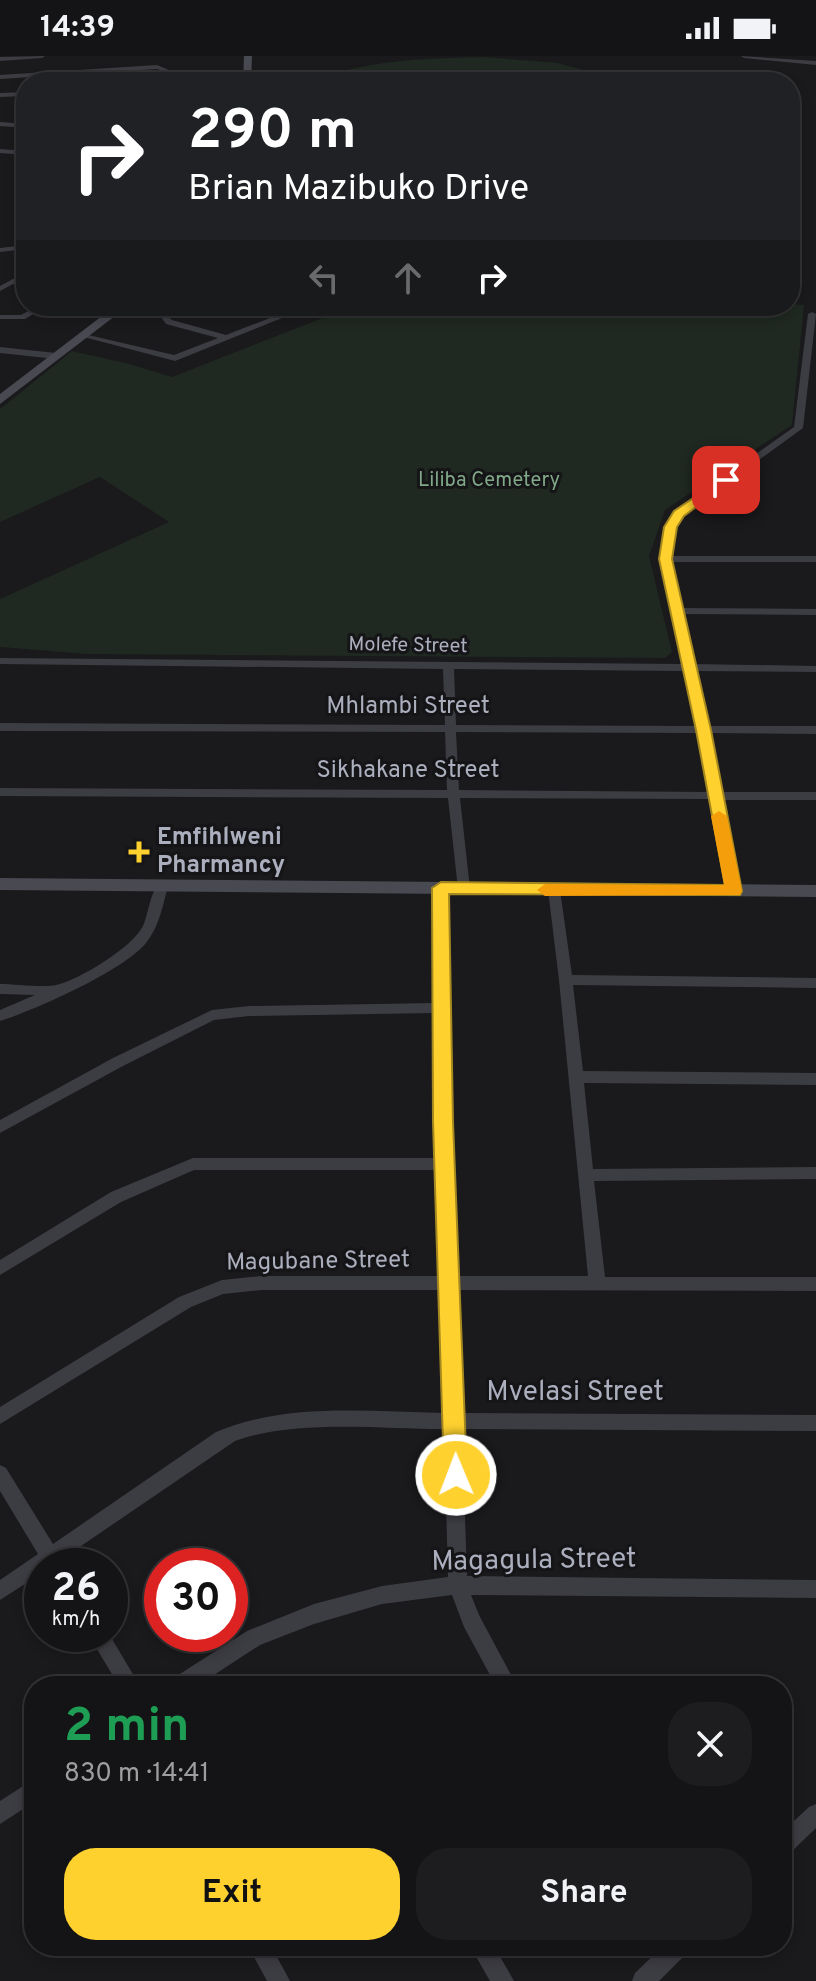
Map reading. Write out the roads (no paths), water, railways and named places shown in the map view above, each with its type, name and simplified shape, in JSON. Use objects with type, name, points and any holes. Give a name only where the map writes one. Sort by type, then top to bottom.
[{"type":"street","points":[[0,59],[42,56]]},
{"type":"street","points":[[744,56],[816,63]]},
{"type":"street","points":[[52,65],[52,72]]},
{"type":"street","points":[[82,72],[157,67],[166,72]]},
{"type":"street","points":[[0,317],[24,316]]},
{"type":"street","points":[[0,400],[109,316]]},
{"type":"street","points":[[166,316],[169,322],[227,338]]},
{"type":"street","points":[[84,336],[169,358],[180,357],[283,316]]},
{"type":"street","points":[[734,891],[691,669],[665,559],[670,527],[679,513],[798,428],[810,392],[813,321]]},
{"type":"street","points":[[0,350],[56,356]]},
{"type":"street","points":[[665,559],[816,559]]},
{"type":"street","points":[[677,611],[816,612]]},
{"type":"street","name":"Molefe Street","points":[[0,661],[816,669]]},
{"type":"street","points":[[448,665],[453,793],[464,889]]},
{"type":"street","name":"Mhlambi Street","points":[[0,727],[816,730]]},
{"type":"street","name":"Sikhakane Street","points":[[0,792],[816,796]]},
{"type":"street","points":[[0,884],[816,891]]},
{"type":"street","points":[[0,1016],[90,973],[139,943],[147,930],[162,886]]},
{"type":"street","points":[[441,888],[458,1585],[471,1620],[502,1676]]},
{"type":"street","points":[[554,890],[588,1175],[597,1282]]},
{"type":"street","points":[[566,980],[816,983]]},
{"type":"street","points":[[0,989],[54,990]]},
{"type":"street","points":[[0,1127],[212,1015],[249,1011],[442,1008]]},
{"type":"street","points":[[576,1077],[816,1079]]},
{"type":"street","points":[[0,1268],[116,1197],[193,1164],[446,1164]]},
{"type":"street","points":[[588,1175],[816,1173]]},
{"type":"street","name":"Magubane Street","points":[[0,1416],[163,1314],[222,1287],[262,1283],[816,1284]]},
{"type":"street","name":"Mvelasi Street","points":[[70,1548],[170,1472],[242,1429],[267,1423],[454,1420],[816,1423]]},
{"type":"street","points":[[0,1474],[45,1548]]},
{"type":"street","name":"Mvelasi Street","points":[[0,1591],[24,1577]]},
{"type":"street","name":"Magagula Street","points":[[195,1676],[254,1638],[287,1623],[382,1595],[458,1585],[816,1589]]},
{"type":"street","points":[[109,1652],[124,1676]]},
{"type":"street","points":[[0,1814],[24,1796]]},
{"type":"street","points":[[792,1837],[816,1814]]},
{"type":"street","points":[[265,1956],[279,1981]]},
{"type":"street","points":[[487,1956],[503,1981]]},
{"type":"street","points":[[643,1981],[668,1956]]},
{"type":"place","name":"Emfihlweni Pharmancy","points":[[139,852]]},
{"type":"park label","name":"Liliba Cemetery","points":[[489,481]]}]
